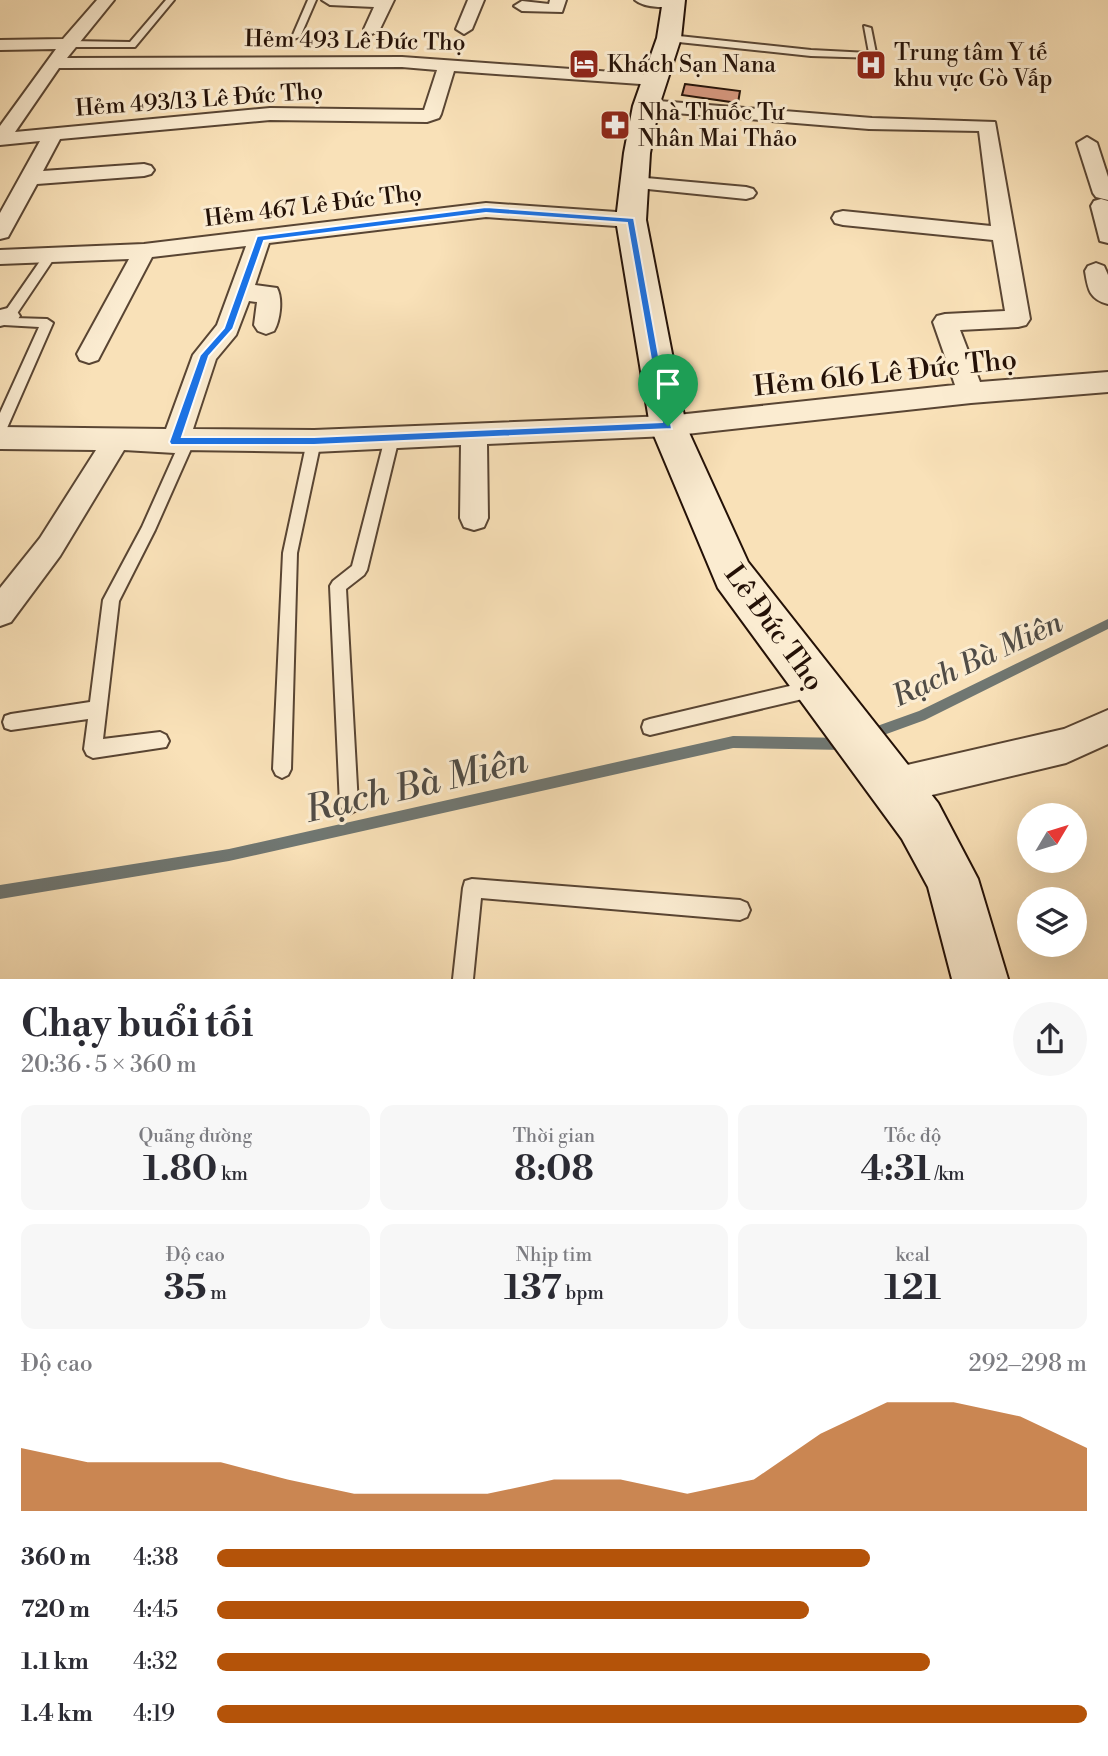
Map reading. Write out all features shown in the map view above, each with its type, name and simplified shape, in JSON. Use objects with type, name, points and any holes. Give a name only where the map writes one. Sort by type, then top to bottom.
[{"type":"main road","name":"Lê Đức Thọ","points":[[664,1],[669,37],[650,93],[631,220],[668,426],[733,575],[920,821],[952,879],[980,979]]},
{"type":"street","points":[[0,139],[68,44],[106,0]]},
{"type":"street","points":[[330,0],[385,1],[372,29]]},
{"type":"street","points":[[464,29],[476,0]]},
{"type":"street","points":[[522,6],[556,9],[558,0]]},
{"type":"street","points":[[0,46],[68,44]]},
{"type":"street","name":"Hẻm 493 Lê Đức Thọ","points":[[54,63],[447,64],[874,122],[988,126],[1003,234]]},
{"type":"street","name":"Hẻm 493/13 Lê Đức Thọ","points":[[0,139],[270,114],[427,116],[432,114],[447,64]]},
{"type":"street","points":[[0,232],[17,189],[54,133]]},
{"type":"street","points":[[1087,143],[1105,200],[1108,236]]},
{"type":"street","points":[[17,189],[144,170]]},
{"type":"street","points":[[635,183],[746,193]]},
{"type":"street","name":"Hẻm 467 Lê Đức Thọ","points":[[0,257],[144,251],[486,210],[631,220]]},
{"type":"street","points":[[843,218],[1003,234],[1018,319],[946,322],[971,393]]},
{"type":"street","points":[[181,442],[205,355],[228,329],[260,239]]},
{"type":"street","points":[[89,354],[144,251]]},
{"type":"street","points":[[1096,271],[1100,292],[1108,296]]},
{"type":"street","points":[[242,293],[269,294],[266,325]]},
{"type":"street","name":"Hẻm 616 Lê Đức Thọ","points":[[0,438],[181,442],[314,441],[668,426],[971,393],[1108,382]]},
{"type":"street","points":[[474,435],[474,518]]},
{"type":"street","points":[[0,612],[50,547],[117,439]]},
{"type":"street","points":[[885,773],[1066,746],[1108,727]]},
{"type":"lane","points":[[68,44],[132,45],[170,0]]},
{"type":"lane","points":[[296,37],[312,0]]},
{"type":"lane","points":[[669,37],[811,53],[874,56],[867,28]]},
{"type":"lane","points":[[0,428],[47,323],[8,322],[4,317],[51,254]]},
{"type":"lane","points":[[349,805],[338,586],[359,570],[392,438]]},
{"type":"lane","points":[[282,769],[290,553],[314,441]]},
{"type":"lane","points":[[160,741],[93,749],[111,600],[148,530],[181,442]]},
{"type":"lane","points":[[650,727],[831,702]]},
{"type":"lane","points":[[11,722],[97,709]]},
{"type":"lane","points":[[463,979],[472,888],[740,911]]},
{"type":"building","points":[[685,84],[740,91],[738,103],[682,95]]},
{"type":"waterway","name":"Rạch Bà Miên","points":[[870,734],[921,716],[1108,624]]},
{"type":"waterway","name":"Rạch Bà Miên","points":[[0,892],[229,855],[733,742],[845,744]]},
{"type":"place","name":"Khách Sạn Nana","points":[[584,64]]},
{"type":"place","name":"Trung tâm Y tế khu vực Gò Vấp","points":[[871,65]]},
{"type":"place","name":"Nhà Thuốc Tư Nhân Mai Thảo","points":[[615,125]]},
{"type":"route","points":[[486,210],[631,220],[668,426],[314,441],[175,442],[205,355],[228,329],[260,239],[486,210]]}]
